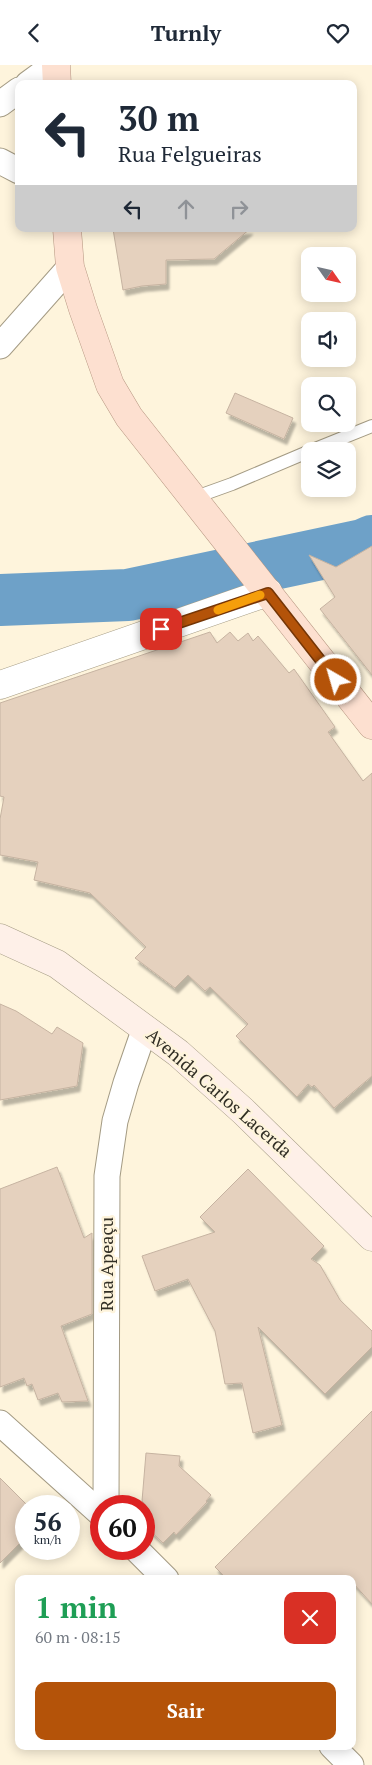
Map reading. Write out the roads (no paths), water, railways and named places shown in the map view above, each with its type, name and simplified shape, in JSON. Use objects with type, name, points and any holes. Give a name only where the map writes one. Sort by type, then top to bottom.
[{"type":"main road","points":[[55,65],[57,80]]},
{"type":"main road","points":[[67,232],[70,267],[83,309],[110,385],[129,417],[264,588],[368,711]]},
{"type":"main road","name":"Avenida Carlos Lacerda","points":[[0,938],[57,964],[178,1053],[244,1111],[372,1237]]},
{"type":"street","points":[[34,80],[55,65]]},
{"type":"street","points":[[0,104],[15,93]]},
{"type":"street","points":[[0,161],[15,169]]},
{"type":"street","points":[[0,346],[70,267]]},
{"type":"street","points":[[0,685],[264,588]]},
{"type":"street","name":"Rua Apeaçu","points":[[106,1495],[107,1176],[115,1121],[145,1028]]},
{"type":"street","points":[[0,1423],[90,1504]]},
{"type":"street","points":[[147,1560],[162,1575]]},
{"type":"street","points":[[336,1750],[351,1765]]},
{"type":"lane","points":[[331,442],[372,425]]},
{"type":"lane","points":[[193,498],[301,455]]},
{"type":"waterway","points":[[0,600],[128,595],[363,545],[372,541]]}]
